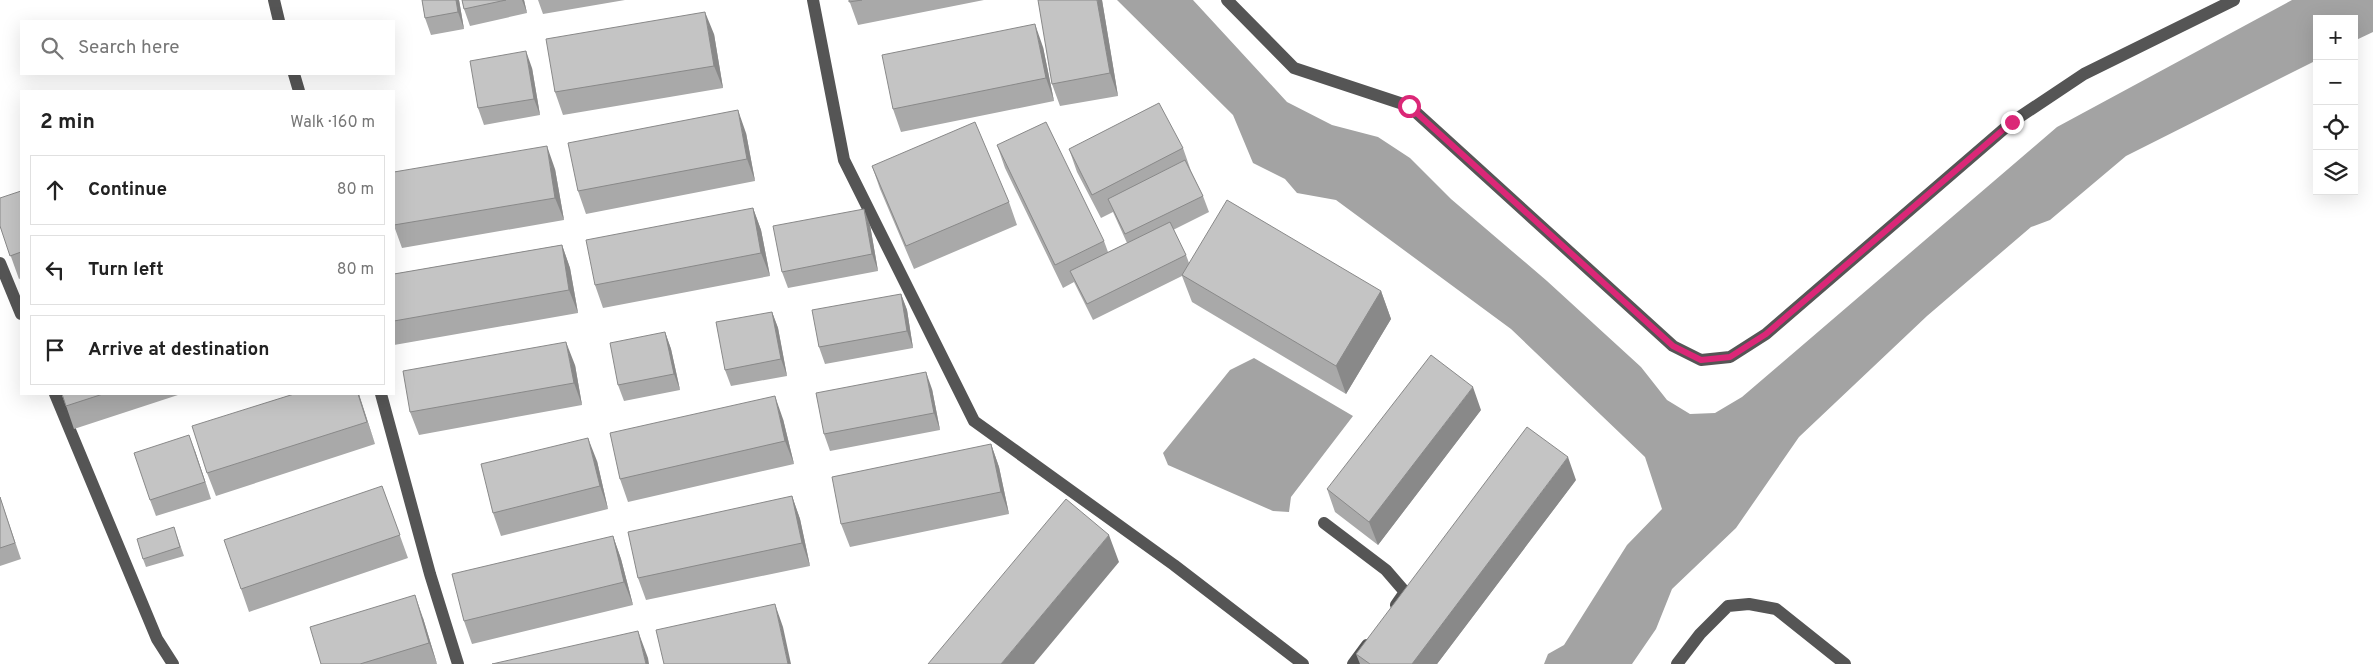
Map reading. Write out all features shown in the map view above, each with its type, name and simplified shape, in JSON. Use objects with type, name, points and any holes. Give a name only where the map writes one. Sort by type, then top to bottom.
[{"type":"street","points":[[274,0],[280,20]]},
{"type":"street","points":[[813,0],[844,160],[974,421],[1174,565],[1303,664]]},
{"type":"street","points":[[1226,0],[1294,68],[1409,106],[1673,346],[1701,360],[1730,357],[1766,334],[2012,122],[2084,74],[2234,0]]},
{"type":"street","points":[[294,75],[298,90]]},
{"type":"street","points":[[0,263],[20,312]]},
{"type":"street","points":[[55,395],[157,639],[173,664]]},
{"type":"street","points":[[381,395],[430,574],[458,664]]},
{"type":"street","points":[[1324,523],[1386,570],[1405,592],[1388,616]]},
{"type":"street","points":[[1676,664],[1700,634],[1728,606],[1749,604],[1776,609],[1845,664]]},
{"type":"street","points":[[1353,664],[1376,632]]},
{"type":"shaded area","points":[[1117,0],[1193,0],[1287,102],[1332,125],[1378,137],[1410,158],[1451,199],[1547,281],[1641,367],[1667,400],[1690,414],[1715,413],[1742,397],[2057,127],[2292,0],[2373,0],[2373,32],[2358,39],[2358,15],[2313,15],[2313,62],[2126,156],[2050,220],[2031,227],[1927,316],[1799,437],[1736,528],[1672,589],[1656,629],[1632,664],[1544,664],[1548,654],[1564,645],[1627,545],[1662,509],[1645,457],[1511,329],[1336,200],[1297,193],[1285,179],[1253,163],[1233,115]]},
{"type":"shaded area","points":[[1254,358],[1353,416],[1291,497],[1289,512],[1273,511],[1168,465],[1163,453],[1230,370]]},
{"type":"building","points":[[422,0],[456,0],[458,12],[425,18]]},
{"type":"building","points":[[462,0],[506,0],[464,9]]},
{"type":"building","points":[[1038,0],[1097,0],[1110,73],[1052,84]]},
{"type":"building","points":[[705,12],[714,66],[555,92],[546,39]]},
{"type":"building","points":[[1035,24],[1046,78],[893,109],[882,55]]},
{"type":"building","points":[[526,51],[534,99],[478,108],[470,61]]},
{"type":"building","points":[[1159,103],[1183,148],[1092,195],[1069,149]]},
{"type":"building","points":[[738,110],[747,159],[578,191],[568,143]]},
{"type":"building","points":[[975,122],[1009,202],[906,246],[872,166]]},
{"type":"building","points":[[1046,122],[1104,241],[1055,265],[997,145]]},
{"type":"building","points":[[547,146],[555,198],[395,225],[395,172]]},
{"type":"building","points":[[1185,160],[1203,196],[1125,234],[1108,199]]},
{"type":"building","points":[[20,191],[20,252],[10,256],[0,226],[0,198]]},
{"type":"building","points":[[1227,200],[1381,291],[1336,366],[1182,275]]},
{"type":"building","points":[[753,208],[761,253],[595,285],[586,240]]},
{"type":"building","points":[[864,209],[872,254],[782,272],[773,226]]},
{"type":"building","points":[[1170,222],[1186,255],[1087,304],[1070,271]]},
{"type":"building","points":[[562,245],[569,290],[395,321],[395,274]]},
{"type":"building","points":[[901,294],[907,331],[819,347],[812,310]]},
{"type":"building","points":[[772,312],[781,359],[725,370],[716,322]]},
{"type":"building","points":[[665,332],[674,374],[618,385],[610,343]]},
{"type":"building","points":[[566,342],[574,383],[410,412],[403,371]]},
{"type":"building","points":[[1431,355],[1473,387],[1369,522],[1327,489]]},
{"type":"building","points":[[926,372],[934,413],[824,434],[816,393]]},
{"type":"building","points":[[62,395],[100,395],[66,406]]},
{"type":"building","points":[[291,395],[358,395],[367,422],[207,473],[192,426]]},
{"type":"building","points":[[775,396],[785,441],[620,479],[610,433]]},
{"type":"building","points":[[1527,427],[1568,457],[1412,664],[1370,664],[1356,654]]},
{"type":"building","points":[[189,435],[205,482],[150,500],[134,453]]},
{"type":"building","points":[[588,438],[600,486],[493,513],[481,464]]},
{"type":"building","points":[[991,444],[1001,492],[841,524],[832,477]]},
{"type":"building","points":[[382,486],[400,535],[241,589],[224,540]]},
{"type":"building","points":[[792,496],[802,543],[638,578],[628,532]]},
{"type":"building","points":[[0,497],[15,543],[0,548]]},
{"type":"building","points":[[1066,499],[1109,535],[1001,664],[928,664]]},
{"type":"building","points":[[174,527],[180,547],[143,559],[137,539]]},
{"type":"building","points":[[613,536],[624,582],[464,621],[452,574]]},
{"type":"building","points":[[415,595],[429,643],[360,664],[321,664],[310,627]]},
{"type":"building","points":[[775,604],[788,664],[664,664],[656,630]]},
{"type":"building","points":[[638,631],[646,664],[492,664]]},
{"type":"route","points":[[1409,106],[1673,346],[1701,360],[1730,357],[1766,334],[2012,122]]}]
